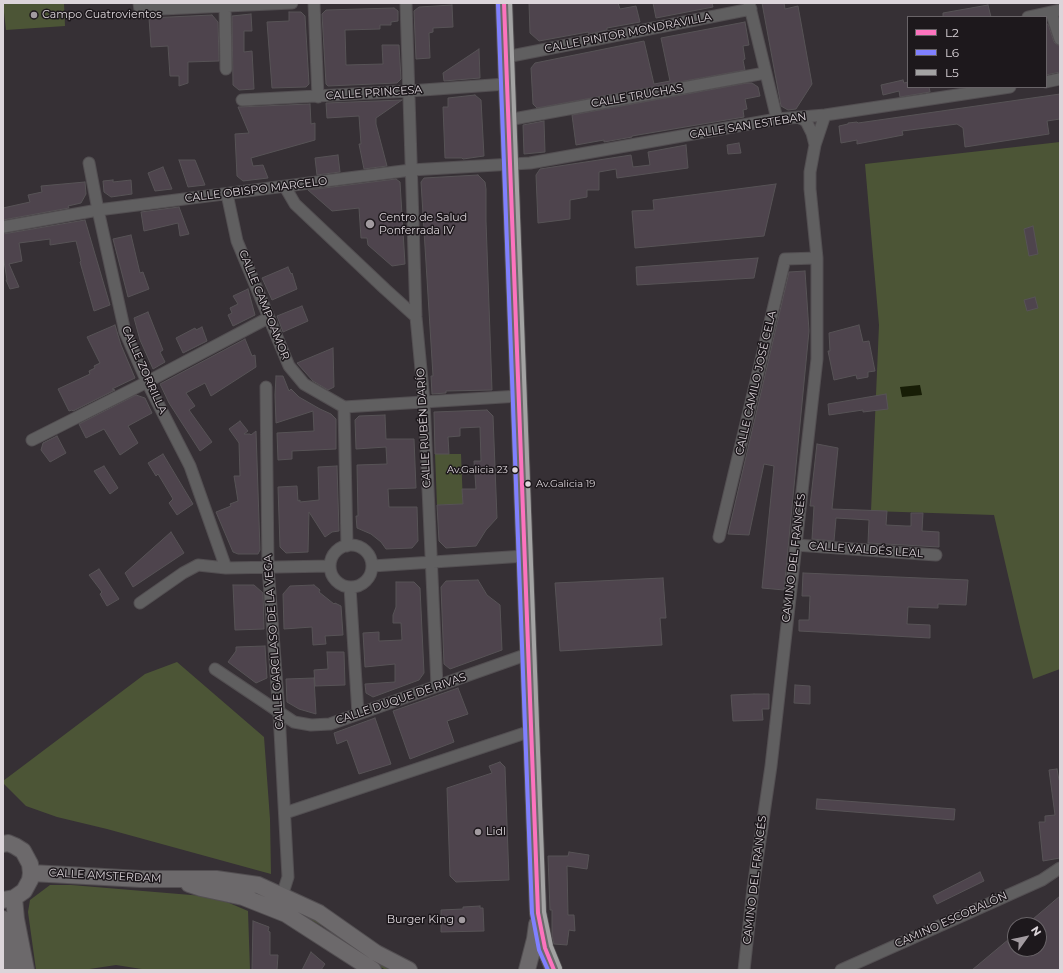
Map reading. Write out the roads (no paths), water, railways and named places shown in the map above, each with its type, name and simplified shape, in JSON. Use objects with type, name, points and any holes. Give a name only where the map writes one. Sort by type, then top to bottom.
[{"type":"main road","points":[[504,3],[538,913],[535,939],[527,970]]},
{"type":"main road","points":[[3,844],[15,846],[23,851],[30,864],[31,873],[28,886],[20,895],[9,899],[16,919],[26,970]]},
{"type":"main road","name":"CALLE AMSTERDAM","points":[[31,873],[141,879],[216,879],[258,885],[319,913],[376,953],[409,970]]},
{"type":"main road","name":"CALLE AMSTERDAM","points":[[178,879],[201,888],[244,897],[286,914],[372,970]]},
{"type":"main road","points":[[538,913],[545,948],[554,970]]},
{"type":"main road","points":[[3,918],[12,970]]},
{"type":"street","points":[[139,3],[140,10],[292,3]]},
{"type":"street","points":[[314,3],[318,97]]},
{"type":"street","name":"CALLE RUBÉN DARÍO","points":[[406,3],[416,317],[424,401],[437,686]]},
{"type":"street","points":[[225,5],[226,69]]},
{"type":"street","points":[[750,6],[777,119]]},
{"type":"street","name":"CALLE PINTOR MONDRAVILLA","points":[[506,57],[750,6]]},
{"type":"street","points":[[1033,16],[1056,11],[1060,39]]},
{"type":"street","name":"CALLE TRUCHAS","points":[[508,120],[765,73]]},
{"type":"street","points":[[1047,82],[1060,80]]},
{"type":"street","name":"CALLE PRINCESA","points":[[242,100],[409,92],[506,84]]},
{"type":"street","name":"CALLE SAN ESTEBAN","points":[[510,164],[530,163],[777,119],[825,115],[1003,88]]},
{"type":"street","name":"CAMINO DEL FRANCÉS","points":[[744,970],[753,888],[771,766],[817,359],[817,258],[810,189],[810,172],[815,145],[825,115]]},
{"type":"street","name":"CAMINO DEL FRANCÉS","points":[[798,117],[806,121],[812,133],[815,145]]},
{"type":"street","name":"CALLE ZORRILLA","points":[[89,163],[125,332],[147,382],[190,466],[226,568]]},
{"type":"street","name":"CALLE OBISPO MARCELO","points":[[3,227],[98,210],[411,170],[510,164]]},
{"type":"street","points":[[285,187],[296,204],[388,293],[416,317]]},
{"type":"street","name":"CALLE CAMPOAMOR","points":[[227,194],[238,241],[268,318],[289,366],[304,384],[344,407]]},
{"type":"street","name":"CALLE CAMILO JOSÉ CELA","points":[[719,537],[785,259],[817,258]]},
{"type":"street","points":[[32,440],[147,382],[268,318]]},
{"type":"street","name":"CALLE GARCILASO DE LA VEGA","points":[[266,387],[268,567],[279,713],[288,877],[282,896]]},
{"type":"street","points":[[347,546],[344,407],[519,396]]},
{"type":"street","name":"CALLE VALDÉS LEAL","points":[[796,545],[936,555]]},
{"type":"street","points":[[347,546],[360,548],[366,552],[372,566],[370,575],[365,582],[358,586],[350,587],[340,585],[332,576],[330,566],[334,554],[340,548],[347,546]]},
{"type":"street","points":[[372,566],[525,556]]},
{"type":"street","points":[[140,603],[198,564],[226,568],[330,566]]},
{"type":"street","points":[[350,587],[358,714]]},
{"type":"street","name":"CALLE DUQUE DE RIVAS","points":[[215,669],[294,722],[311,725],[330,724],[528,654]]},
{"type":"street","points":[[285,813],[531,731]]},
{"type":"street","name":"CAMINO ESCOBALÓN","points":[[841,970],[1042,880],[1060,868]]},
{"type":"place","name":"Campo Cuatrovientos","points":[[34,15]]},
{"type":"place","name":"Centro de Salud Ponferrada IV","points":[[370,224]]},
{"type":"place","name":"Av.Galicia 23","points":[[515,470]]},
{"type":"place","name":"Av.Galicia 19","points":[[528,484]]},
{"type":"place","name":"Lidl","points":[[478,832]]},
{"type":"place","name":"Burger King","points":[[462,920]]}]
